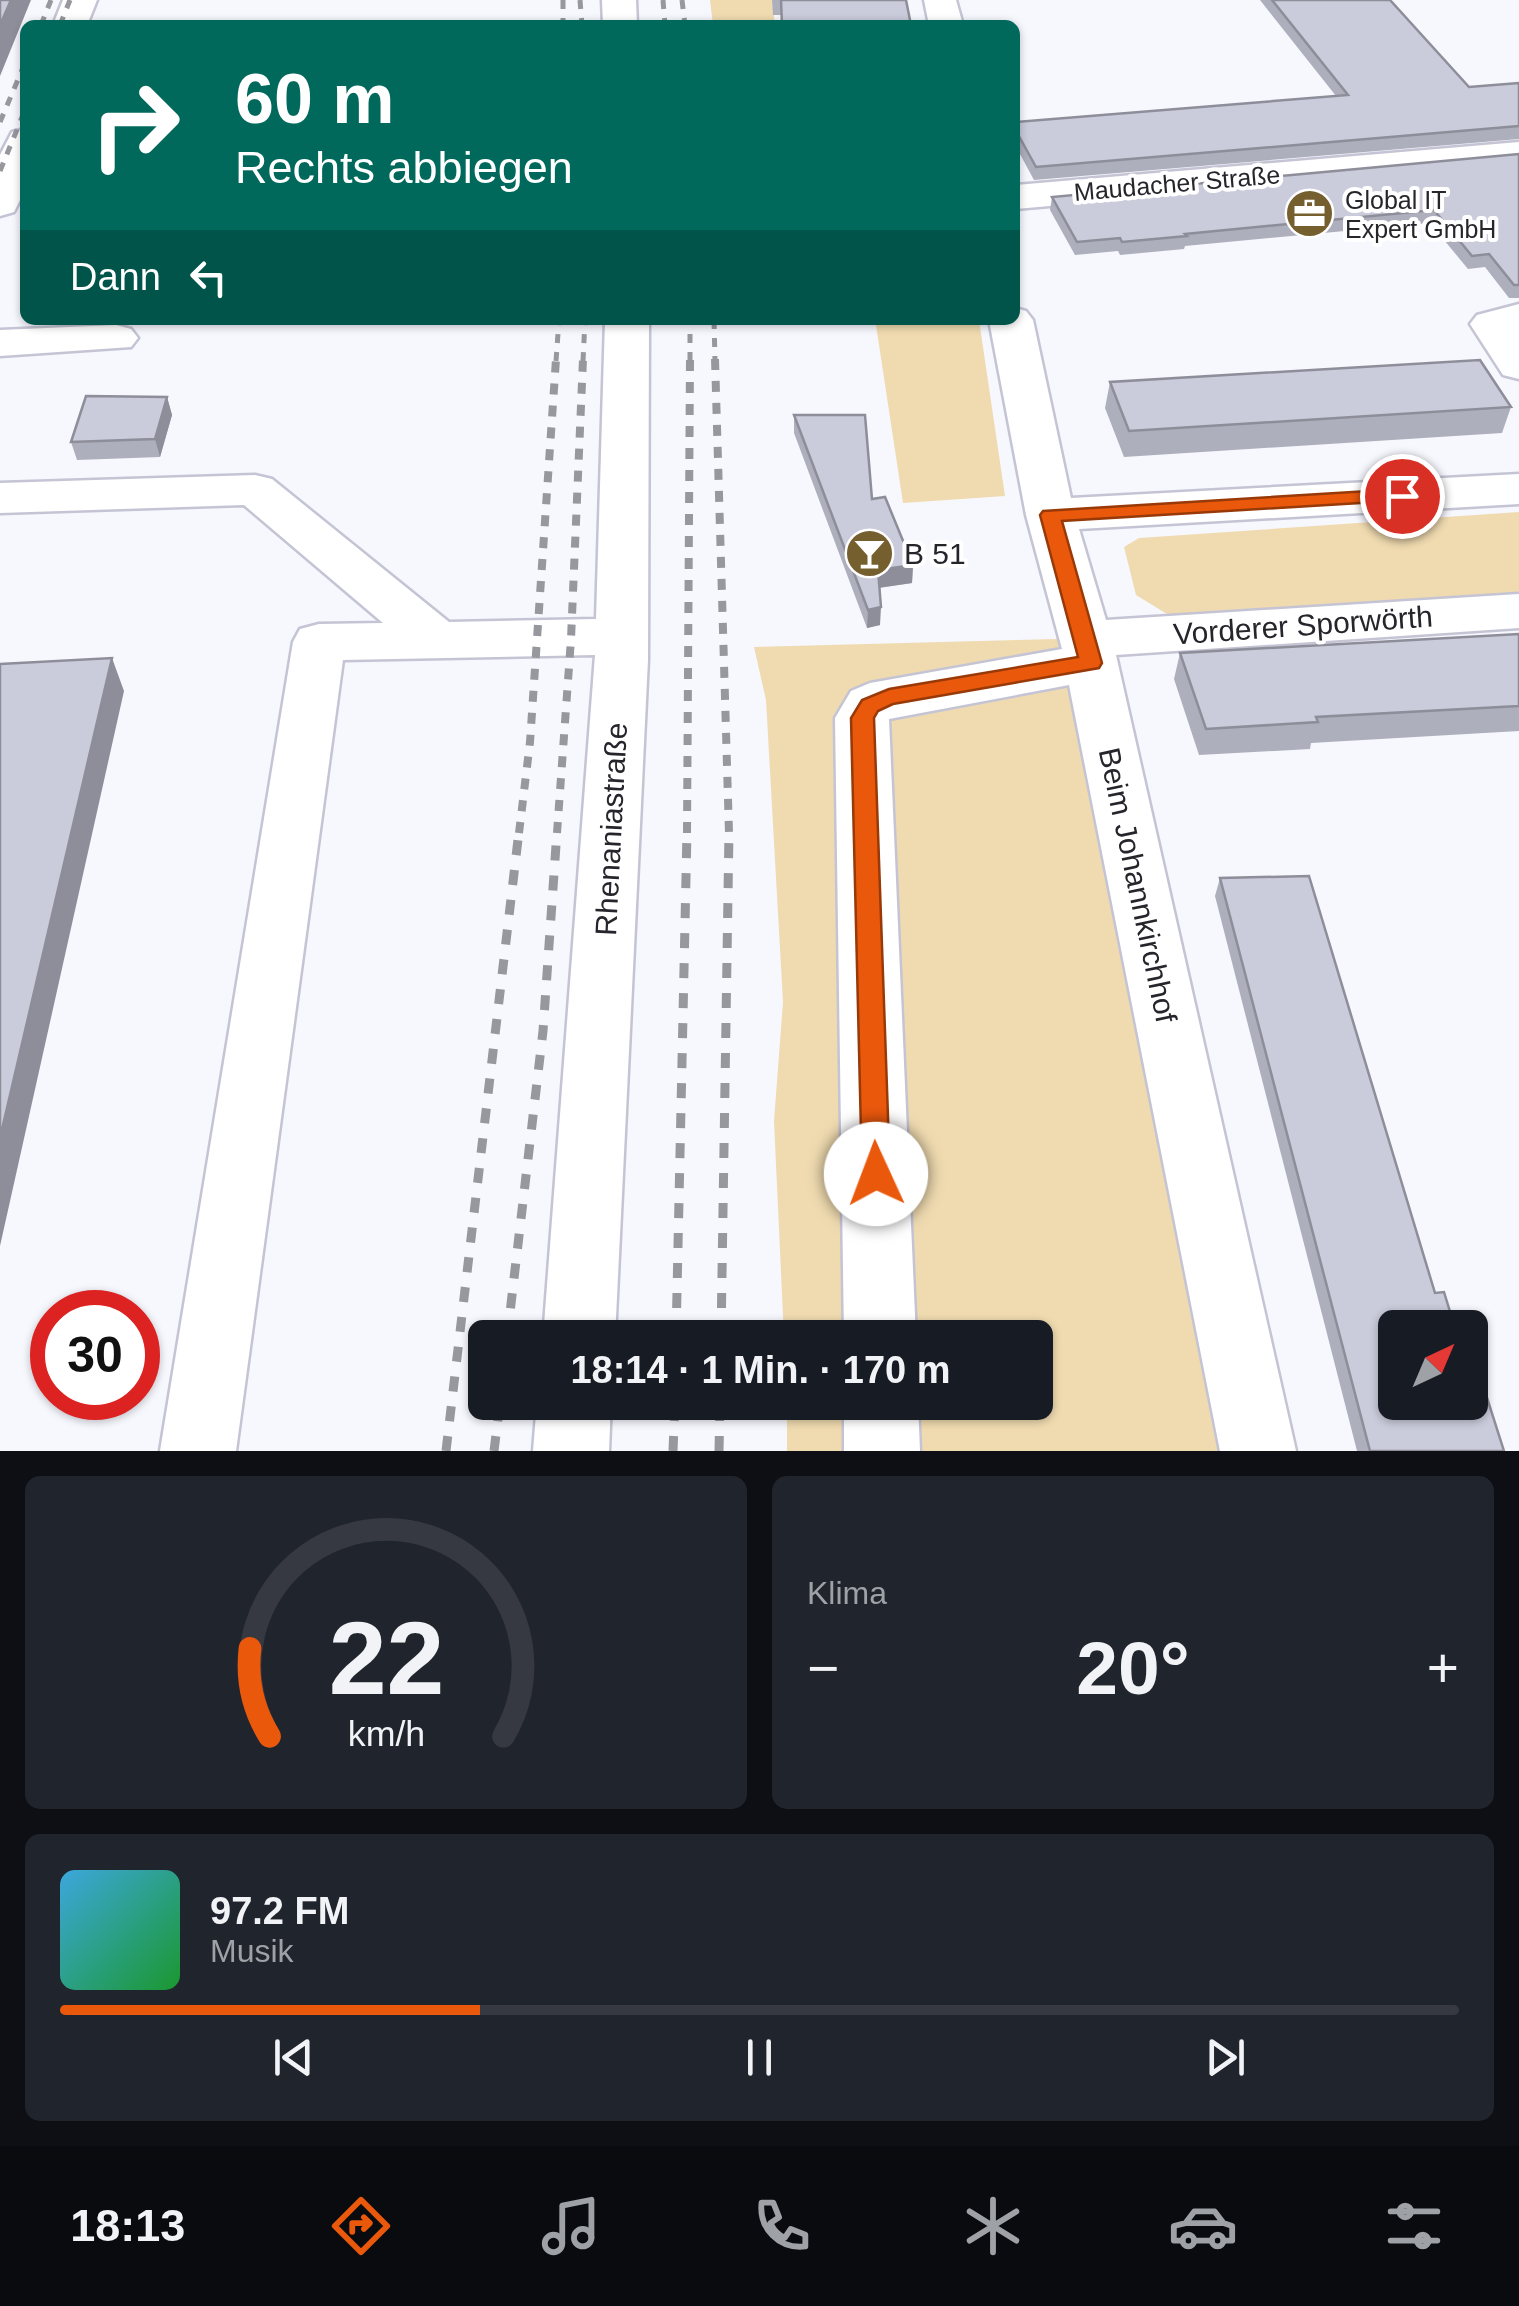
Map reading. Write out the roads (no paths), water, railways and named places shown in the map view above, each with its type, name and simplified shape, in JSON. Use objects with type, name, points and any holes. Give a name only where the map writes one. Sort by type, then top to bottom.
[{"type":"street","points":[[940,0],[948,0]]},
{"type":"street","points":[[0,204],[20,153]]},
{"type":"street","name":"Maudacher Straße","points":[[1020,196],[1519,153]]},
{"type":"street","points":[[1519,318],[1492,324],[1519,366]]},
{"type":"street","name":"Rhenaniastraße","points":[[579,1320],[621,636],[627,325]]},
{"type":"street","name":"Beim Johannkirchhof","points":[[1012,325],[1050,515],[1088,651],[1258,1451]]},
{"type":"street","points":[[0,344],[116,338]]},
{"type":"street","points":[[1050,515],[1519,489]]},
{"type":"street","points":[[0,498],[255,490],[436,639]]},
{"type":"street","name":"Vorderer Sporwörth","points":[[879,1320],[862,718],[870,705],[889,697],[1088,651],[1519,612]]},
{"type":"street","points":[[198,1451],[319,642],[621,636]]},
{"type":"street","points":[[570,1451],[573,1420]]},
{"type":"street","points":[[881,1420],[882,1451]]},
{"type":"railway","points":[[43,20],[51,0]]},
{"type":"railway","points":[[62,20],[70,0]]},
{"type":"railway","points":[[563,0],[563,20]]},
{"type":"railway","points":[[580,0],[582,20]]},
{"type":"railway","points":[[663,0],[665,20]]},
{"type":"railway","points":[[682,0],[684,20]]},
{"type":"railway","points":[[0,122],[20,75]]},
{"type":"railway","points":[[0,171],[20,122]]},
{"type":"railway","points":[[556,361],[559,325]]},
{"type":"railway","points":[[583,361],[585,325]]},
{"type":"railway","points":[[690,325],[690,359]]},
{"type":"railway","points":[[714,325],[715,361]]},
{"type":"railway","points":[[519,833],[530,742],[556,359]]},
{"type":"railway","points":[[557,833],[571,639],[583,359]]},
{"type":"railway","points":[[687,833],[690,359]]},
{"type":"railway","points":[[715,359],[729,832]]},
{"type":"railway","points":[[446,1451],[519,831]]},
{"type":"railway","points":[[509,1320],[543,1031],[557,831]]},
{"type":"railway","points":[[676,1320],[687,831]]},
{"type":"railway","points":[[721,1320],[729,832]]},
{"type":"railway","points":[[494,1451],[498,1420]]},
{"type":"railway","points":[[673,1451],[674,1420]]},
{"type":"railway","points":[[719,1451],[720,1420]]},
{"type":"place","name":"Global IT Expert GmbH","points":[[1310,214]]},
{"type":"place","name":"B 51","points":[[869,553]]}]
